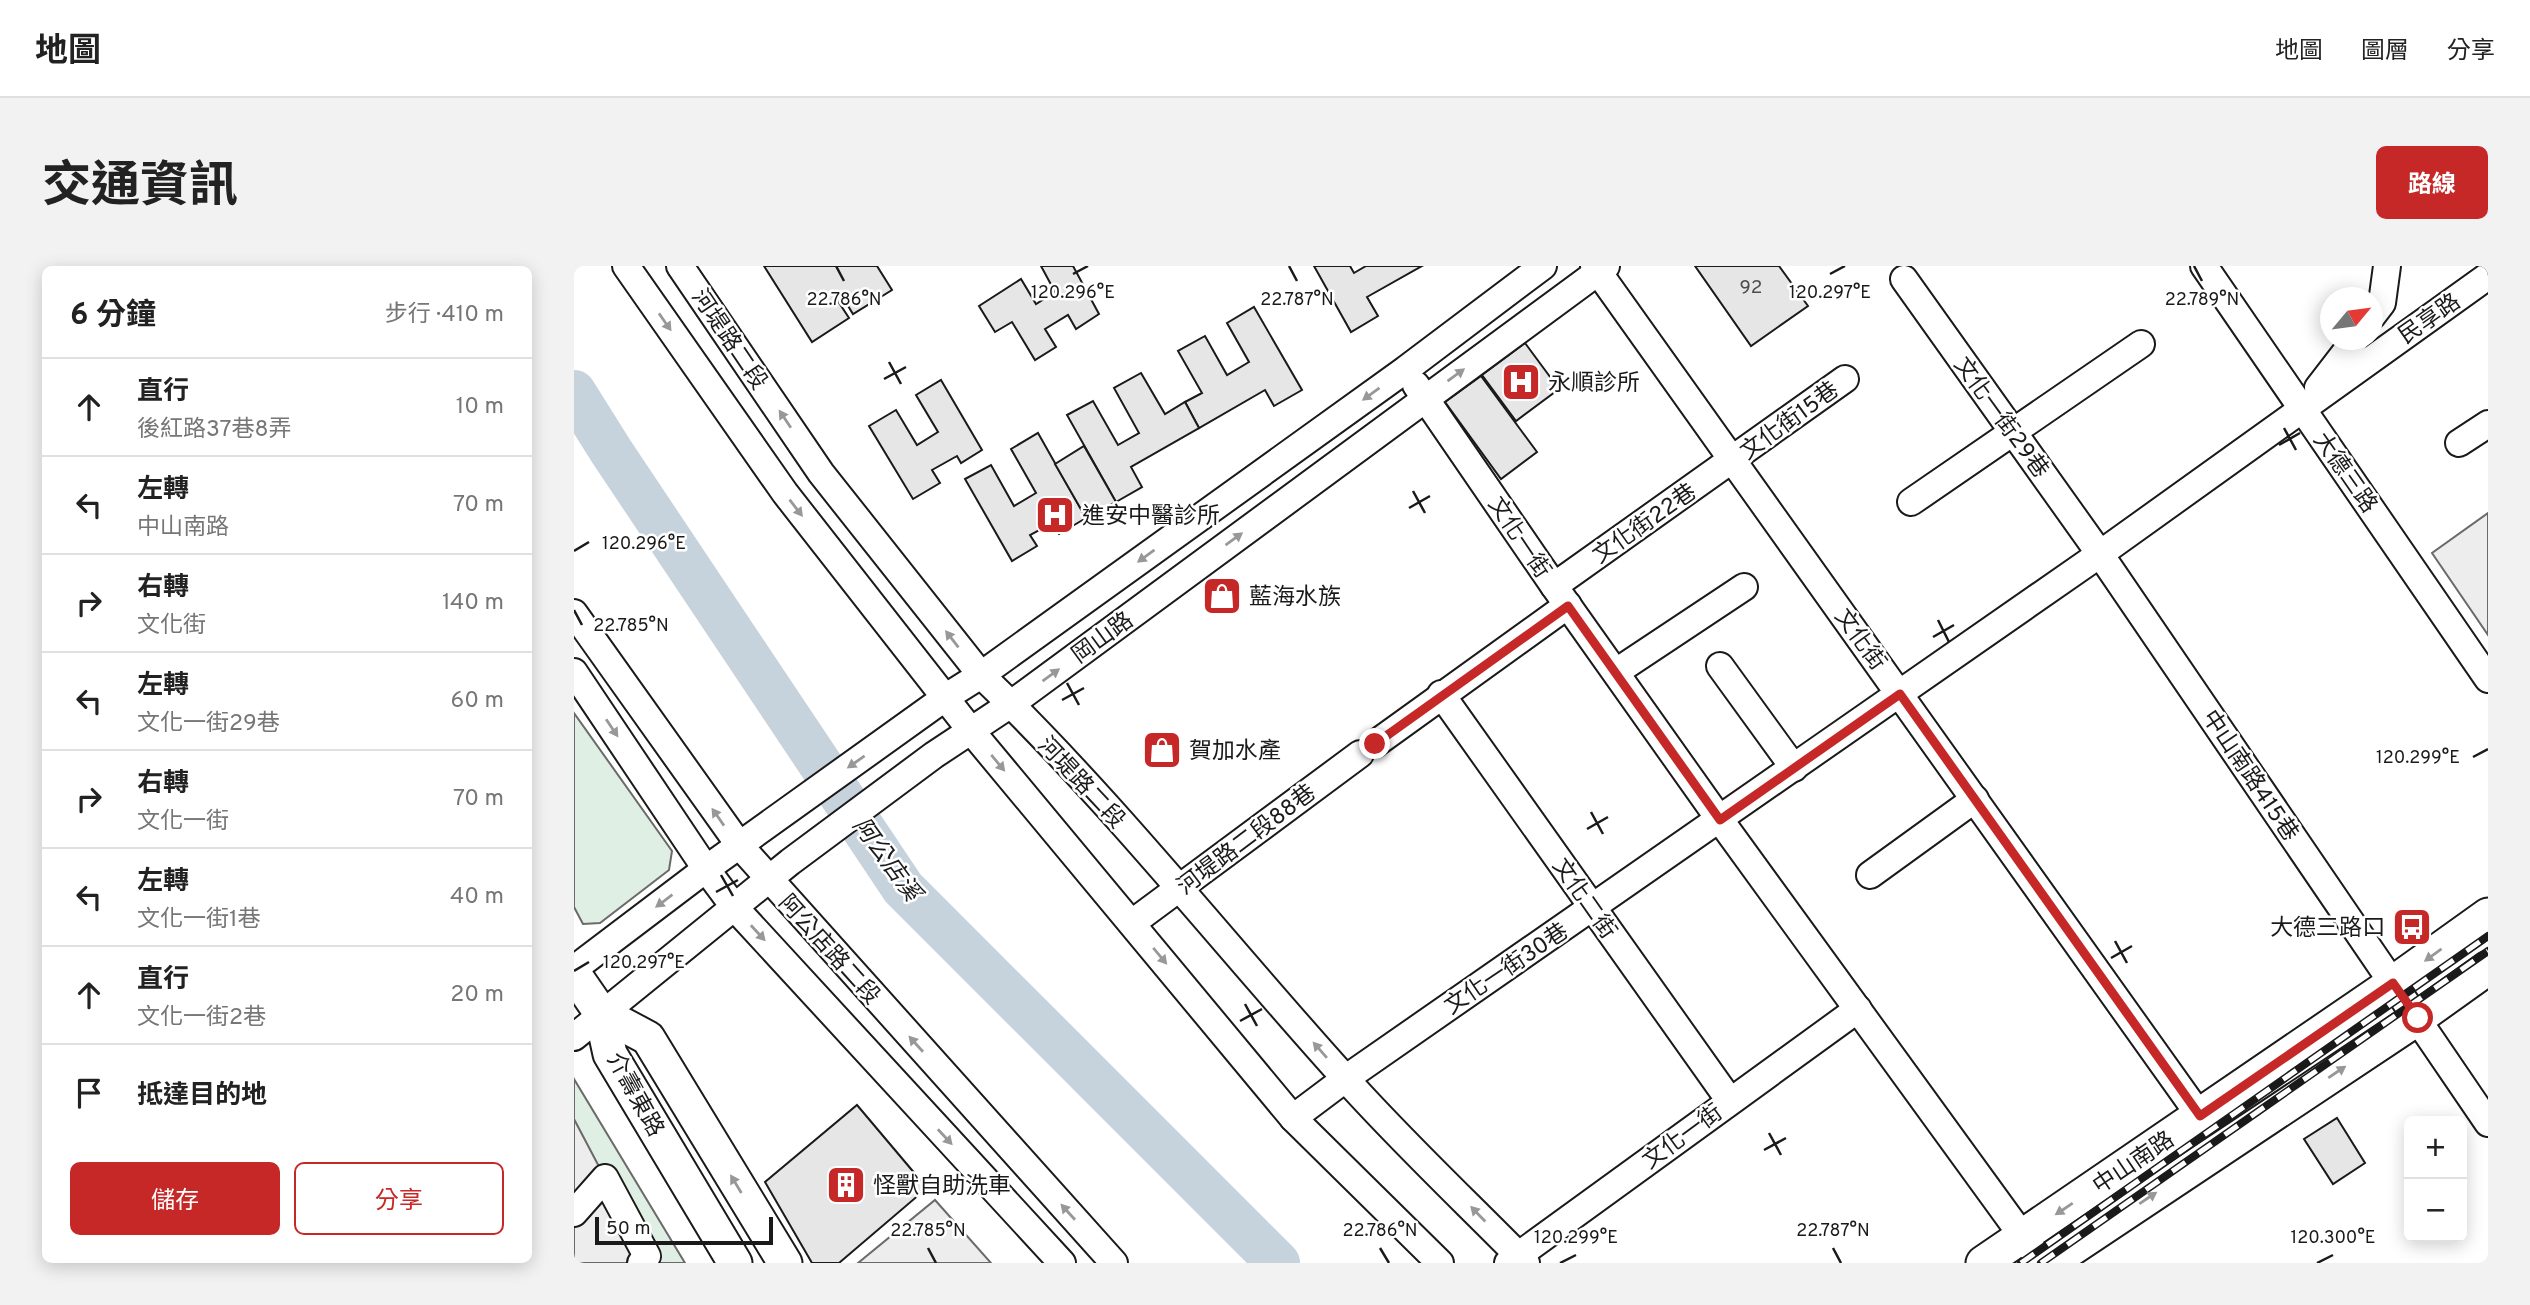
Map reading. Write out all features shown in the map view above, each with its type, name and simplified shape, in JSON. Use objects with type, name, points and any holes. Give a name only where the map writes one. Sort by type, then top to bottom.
[{"type":"main road","name":"中山南路","points":[[2050,1263],[2404,999],[2488,915]]},
{"type":"main road","name":"中山南路","points":[[1983,1263],[2033,1250],[2200,1116],[2404,999],[2488,968]]},
{"type":"main road","points":[[574,972],[601,1013]]},
{"type":"main road","name":"介壽東路","points":[[601,1013],[610,1054],[736,1263]]},
{"type":"main road","name":"介壽東路","points":[[601,1013],[648,1038],[785,1263]]},
{"type":"street","name":"河堤路二段","points":[[626,266],[785,493],[972,732],[1293,1118],[1440,1263]]},
{"type":"street","name":"河堤路二段","points":[[680,266],[821,473],[981,675],[1011,704],[1180,888],[1345,1079],[1517,1260]]},
{"type":"street","name":"岡山路","points":[[574,972],[706,869],[1405,370],[1543,266]]},
{"type":"street","name":"大德三路","points":[[2204,266],[2488,679]]},
{"type":"street","points":[[2383,296],[2387,266]]},
{"type":"street","name":"岡山路","points":[[574,1037],[790,862],[934,755],[1011,704],[1599,268]]},
{"type":"street","name":"文化街","points":[[1599,268],[2200,1116]]},
{"type":"street","name":"民享路","points":[[2302,409],[2488,276]]},
{"type":"street","name":"文化一街29巷","points":[[1904,279],[2100,554]]},
{"type":"street","points":[[1911,502],[2141,344]]},
{"type":"street","points":[[1720,820],[2302,409],[2347,350]]},
{"type":"street","name":"文化一街","points":[[1405,370],[1720,820],[2033,1250]]},
{"type":"street","name":"文化街15巷","points":[[1733,460],[1845,380]]},
{"type":"street","points":[[2459,443],[2488,424]]},
{"type":"street","name":"文化街22巷","points":[[1441,694],[1733,460]]},
{"type":"street","name":"中山南路415巷","points":[[2100,554],[2488,1123]]},
{"type":"street","points":[[1616,672],[1745,587]]},
{"type":"street","name":"阿公店路二段","points":[[574,614],[740,846],[769,881],[1114,1263]]},
{"type":"street","points":[[1720,666],[1794,768]]},
{"type":"street","name":"阿公店路二段","points":[[574,672],[734,908],[1062,1263]]},
{"type":"street","name":"河堤路二段88巷","points":[[1132,922],[1441,694]]},
{"type":"street","name":"文化二街","points":[[1441,694],[1730,1101]]},
{"type":"street","points":[[1870,875],[1975,799]]},
{"type":"street","name":"文化一街30巷","points":[[1293,1118],[1345,1079],[1720,820]]},
{"type":"street","name":"文化一街","points":[[1517,1260],[1858,1009]]},
{"type":"street","points":[[574,1213],[606,1178],[646,1261]]},
{"type":"green space","points":[[574,713],[672,851],[669,870],[600,923],[583,924],[574,907]]},
{"type":"green space","points":[[574,1079],[685,1263],[574,1263]]},
{"type":"shaded area","points":[[2488,513],[2488,635],[2432,553]]},
{"type":"shaded area","points":[[574,1119],[605,1178],[651,1263],[574,1263]]},
{"type":"shaded area","points":[[935,1200],[991,1263],[858,1263]]},
{"type":"building","points":[[764,266],[877,266],[892,290],[853,314],[839,291],[834,295],[849,318],[812,342]]},
{"type":"building","points":[[1041,266],[1073,266],[1099,314],[1076,329],[1068,315],[1045,329],[1056,347],[1035,360],[1012,322],[995,332],[979,306],[1021,279],[1036,304],[1055,292]]},
{"type":"building","points":[[1314,266],[1350,266],[1354,273],[1366,266],[1422,266],[1367,297],[1378,316],[1351,332]]},
{"type":"building","points":[[1695,266],[1779,266],[1808,306],[1751,346]]},
{"type":"building","points":[[1254,307],[1302,390],[1274,406],[1265,390],[1199,428],[1185,402],[1202,393],[1178,351],[1205,336],[1227,375],[1249,362],[1227,323]]},
{"type":"building","name":"永順診所","points":[[1525,343],[1559,389],[1516,421],[1482,375]]},
{"type":"building","points":[[1141,373],[1165,414],[1185,402],[1199,428],[1131,467],[1142,487],[1116,502],[1067,415],[1093,401],[1118,445],[1139,433],[1114,388]]},
{"type":"building","points":[[1481,376],[1537,452],[1501,479],[1445,402]]},
{"type":"building","points":[[941,380],[982,450],[961,463],[957,456],[932,470],[940,483],[913,499],[869,426],[896,410],[917,445],[938,432],[916,395]]},
{"type":"building","points":[[1038,433],[1086,518],[1059,534],[1052,523],[1030,535],[1037,546],[1012,561],[965,479],[991,465],[1014,506],[1036,493],[1011,449]]},
{"type":"building","points":[[1084,446],[1116,502],[1086,518],[1055,464]]},
{"type":"building","name":"怪獸自助洗車","points":[[857,1105],[927,1188],[839,1263],[812,1263],[765,1182]]},
{"type":"building","points":[[2337,1118],[2365,1163],[2333,1184],[2304,1139]]},
{"type":"waterway","name":"阿公店溪","points":[[574,392],[903,888],[1278,1263]]},
{"type":"railway","points":[[2021,1263],[2488,936]]},
{"type":"railway","points":[[2041,1263],[2488,951]]},
{"type":"place","name":"永順診所","points":[[1521,382]]},
{"type":"place","name":"進安中醫診所","points":[[1055,515]]},
{"type":"place","name":"藍海水族","points":[[1222,596]]},
{"type":"place","name":"賀加水產","points":[[1162,750]]},
{"type":"place","name":"大德三路口","points":[[2412,927]]},
{"type":"place","name":"怪獸自助洗車","points":[[846,1185]]},
{"type":"route","points":[[1375,744],[1441,694],[1568,606],[1720,820],[1900,694],[2200,1116],[2393,983],[2418,1018]]}]
